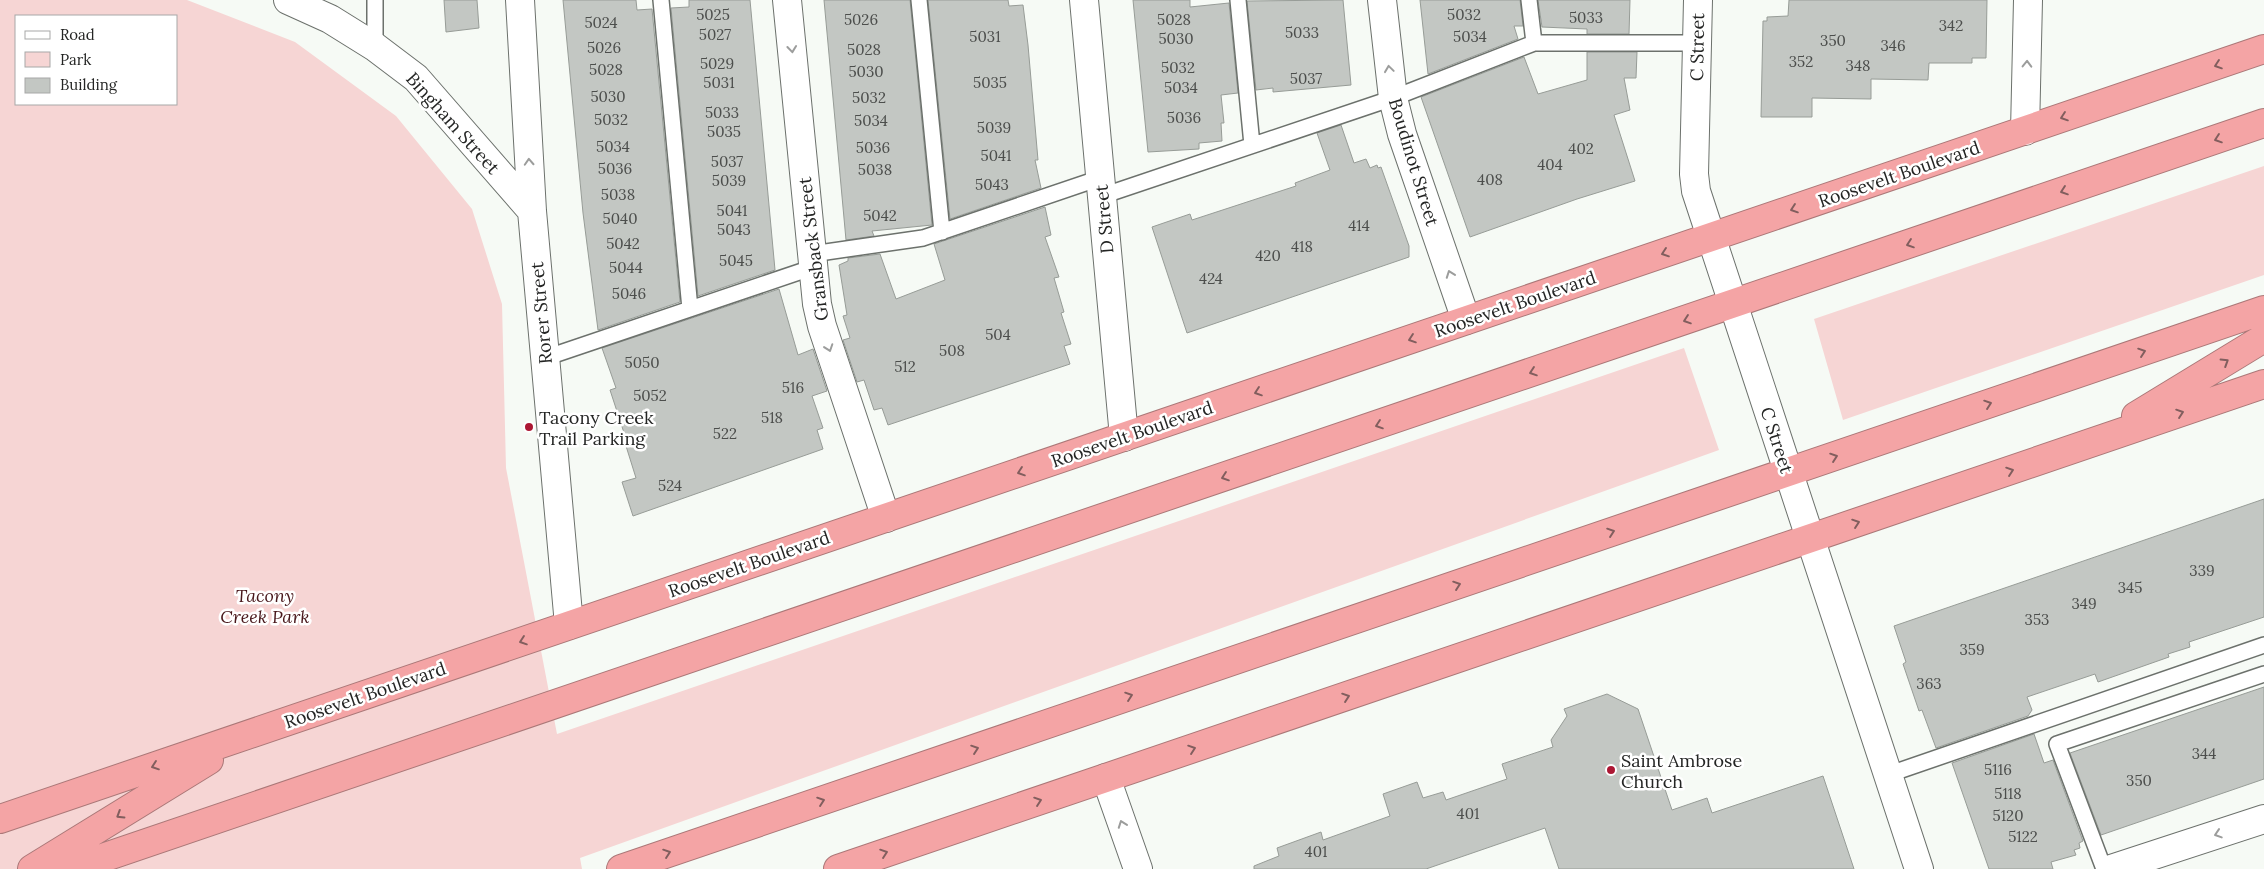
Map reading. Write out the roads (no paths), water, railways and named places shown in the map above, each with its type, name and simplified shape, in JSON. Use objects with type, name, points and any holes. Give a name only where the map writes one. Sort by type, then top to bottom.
[{"type":"highway","name":"Roosevelt Boulevard","points":[[0,819],[2264,50]]},
{"type":"highway","points":[[70,869],[2264,123]]},
{"type":"highway","points":[[621,869],[2264,310]]},
{"type":"highway","points":[[2094,442],[2264,338]]},
{"type":"highway","points":[[838,869],[2264,384]]},
{"type":"highway","points":[[32,869],[250,734]]},
{"type":"street","name":"Bingham Street","points":[[288,0],[330,19],[375,46],[416,78],[532,211]]},
{"type":"street","name":"Rorer Street","points":[[520,0],[532,211],[569,625]]},
{"type":"street","name":"Gransback Street","points":[[787,0],[813,260],[822,326],[886,518]]},
{"type":"street","name":"D Street","points":[[1084,0],[1124,437]]},
{"type":"street","name":"Boudinot Street","points":[[1382,0],[1393,98],[1402,134],[1466,320]]},
{"type":"street","name":"C Street","points":[[1698,0],[1694,174],[1696,192],[1919,869]]},
{"type":"street","points":[[2025,131],[2028,0]]},
{"type":"street","points":[[1106,778],[1138,869]]},
{"type":"street","points":[[2112,869],[2264,818]]},
{"type":"lane","points":[[375,0],[375,46]]},
{"type":"lane","points":[[661,0],[690,309]]},
{"type":"lane","points":[[919,0],[942,232]]},
{"type":"lane","points":[[1238,0],[1252,145]]},
{"type":"lane","points":[[1529,0],[1534,43]]},
{"type":"lane","points":[[545,358],[690,309],[813,260],[923,238],[1252,145],[1393,98],[1534,43],[1697,43]]},
{"type":"lane","points":[[1887,775],[2264,645]]},
{"type":"lane","points":[[2104,869],[2057,744],[2264,674]]},
{"type":"place","name":"Tacony Creek Trail Parking","points":[[529,427]]},
{"type":"place","name":"Saint Ambrose Church","points":[[1611,770]]},
{"type":"park label","name":"Tacony Creek Park","points":[[265,605]]}]
